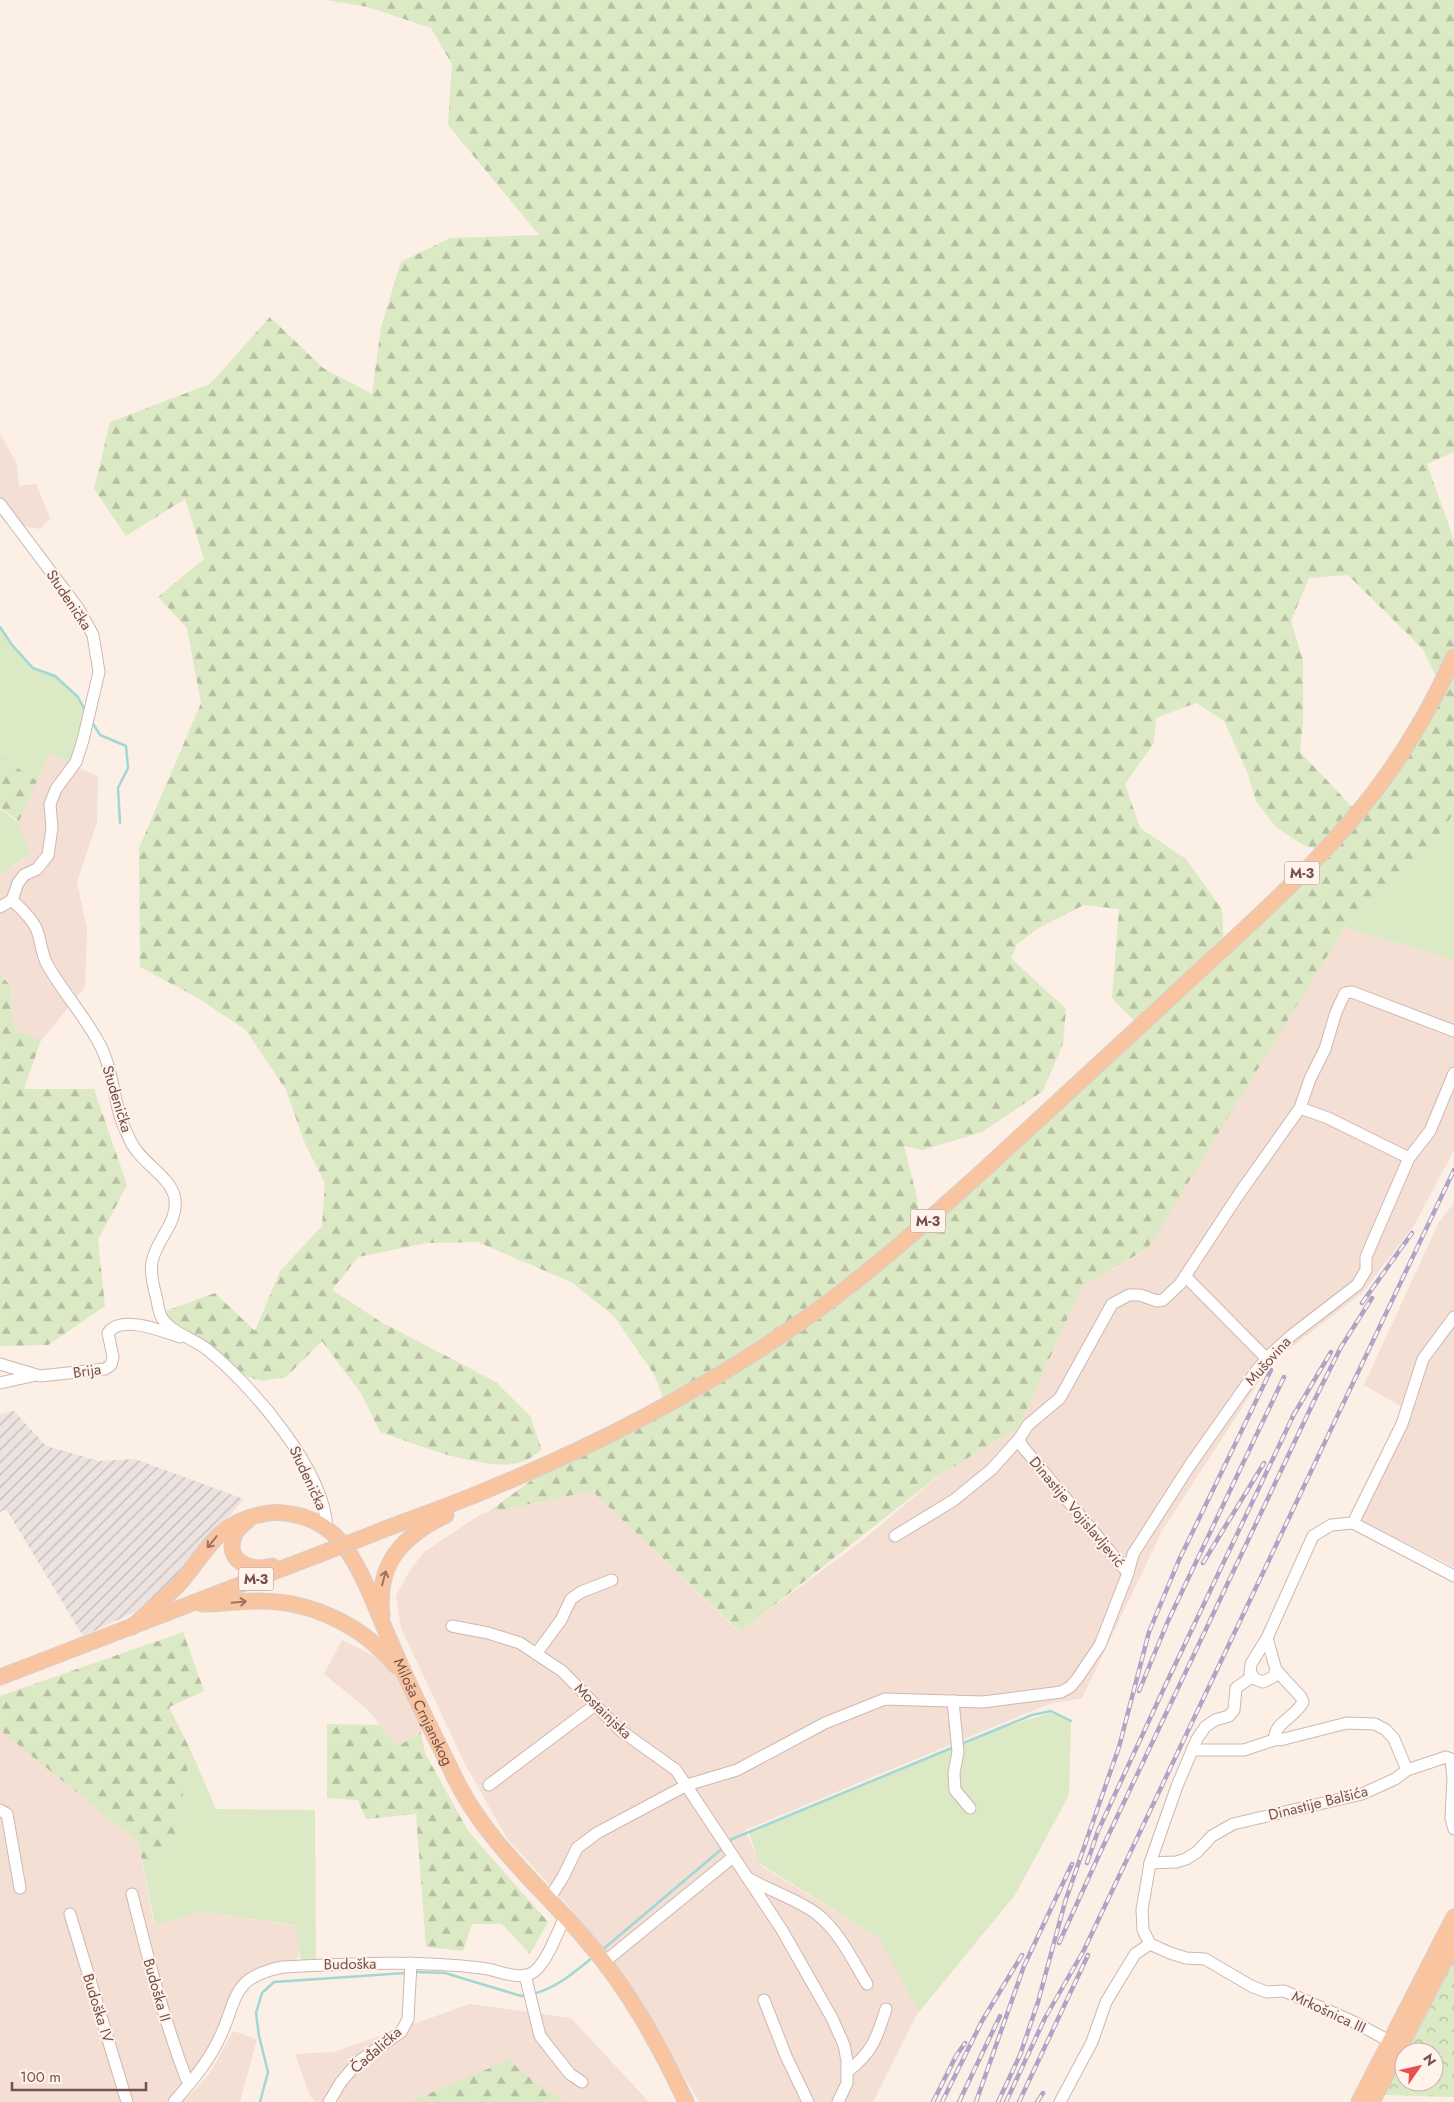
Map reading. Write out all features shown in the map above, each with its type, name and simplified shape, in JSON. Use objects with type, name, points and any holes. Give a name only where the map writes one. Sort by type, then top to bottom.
[{"type":"main road","name":"M-3","points":[[0,1677],[476,1494],[619,1430],[738,1363],[824,1306],[910,1237],[1113,1052],[1324,850],[1361,809],[1389,772],[1423,718],[1454,657]]},
{"type":"main road","points":[[365,1636],[377,1636],[382,1632],[381,1591],[386,1570],[394,1554],[414,1533],[456,1510],[476,1494]]},
{"type":"main road","name":"Miloša Crnjanskog","points":[[132,1627],[175,1588],[218,1534],[232,1524],[252,1516],[269,1513],[290,1513],[308,1518],[327,1529],[347,1552],[367,1590],[460,1788],[477,1818],[497,1843],[590,1944],[601,1960]]},
{"type":"main road","points":[[252,1516],[238,1530],[233,1541],[236,1557],[246,1567],[262,1569],[325,1552]]},
{"type":"main road","points":[[190,1604],[254,1601],[287,1603],[321,1612],[365,1636],[393,1662],[416,1696]]},
{"type":"main road","points":[[1359,2102],[1454,1917]]},
{"type":"main road","points":[[1372,2102],[1454,1942]]},
{"type":"main road","points":[[601,1960],[648,2027],[686,2102]]},
{"type":"street","name":"Studenička","points":[[0,504],[78,608],[93,635],[99,672],[76,762],[56,790],[50,804],[52,828],[48,855],[37,868],[24,876],[18,883],[12,900],[37,928],[46,962],[102,1048],[119,1114],[134,1149],[171,1188],[175,1198],[171,1226],[153,1257],[152,1279],[161,1317],[193,1342],[206,1348],[225,1366],[256,1399],[296,1448],[321,1502],[327,1529]]},
{"type":"street","points":[[0,907],[12,900]]},
{"type":"street","points":[[895,1536],[954,1500],[992,1469],[1019,1439],[1028,1425],[1060,1398],[1112,1304],[1129,1295],[1140,1295],[1157,1301],[1164,1300],[1185,1276],[1239,1194],[1300,1108],[1310,1079],[1325,1049],[1336,1012],[1347,992],[1352,992],[1454,1031]]},
{"type":"street","points":[[1300,1108],[1328,1118],[1409,1158],[1430,1131],[1454,1073]]},
{"type":"street","name":"Mušovina","points":[[1128,1573],[1133,1554],[1190,1465],[1266,1359],[1292,1335],[1357,1285],[1366,1270],[1366,1257],[1409,1158]]},
{"type":"street","points":[[1185,1276],[1266,1359]]},
{"type":"street","points":[[1353,1523],[1402,1424],[1423,1359],[1454,1317]]},
{"type":"street","name":"Brija","points":[[0,1364],[34,1375],[100,1371],[111,1365],[113,1357],[108,1333],[111,1328],[128,1323],[158,1330],[193,1342]]},
{"type":"street","points":[[0,1383],[34,1375]]},
{"type":"street","name":"Dinastije Vojislavljević","points":[[549,1899],[563,1878],[578,1848],[597,1833],[687,1785],[737,1770],[825,1723],[886,1698],[983,1702],[1061,1692],[1070,1687],[1100,1645],[1128,1573],[1022,1446],[1019,1439]]},
{"type":"street","points":[[1276,1670],[1273,1677],[1263,1682],[1255,1679],[1250,1673],[1251,1664],[1267,1638],[1314,1536],[1331,1525],[1353,1523],[1454,1576]]},
{"type":"street","points":[[536,1654],[561,1620],[571,1599],[581,1592],[612,1580]]},
{"type":"street","name":"Mostainjska","points":[[452,1626],[488,1633],[520,1643],[562,1671],[620,1730],[676,1770],[732,1856]]},
{"type":"street","points":[[1267,1638],[1276,1670],[1300,1696],[1303,1702],[1299,1711],[1276,1730],[1275,1735],[1277,1738]]},
{"type":"street","points":[[1060,2102],[1092,2042],[1106,2002],[1135,1954],[1150,1944],[1143,1930],[1142,1910],[1150,1863],[1192,1750],[1205,1727],[1215,1720],[1229,1716],[1234,1710],[1236,1688],[1253,1676]]},
{"type":"street","points":[[953,1701],[954,1732],[958,1752],[954,1772],[955,1790],[970,1808]]},
{"type":"street","points":[[489,1785],[596,1705]]},
{"type":"street","points":[[1192,1750],[1244,1750],[1277,1738],[1280,1740],[1347,1723],[1375,1724],[1386,1730],[1394,1739],[1407,1770]]},
{"type":"street","name":"Dinastije Balšića","points":[[1150,1863],[1176,1862],[1186,1859],[1197,1852],[1212,1836],[1233,1824],[1362,1794],[1394,1779],[1407,1770],[1446,1757],[1451,1759],[1453,1779],[1451,1818],[1454,1829]]},
{"type":"street","points":[[0,1810],[7,1814],[20,1888]]},
{"type":"street","points":[[601,1960],[732,1856],[782,1930],[832,2018],[844,2045],[848,2071],[847,2083],[838,2102]]},
{"type":"street","points":[[746,1878],[805,1906],[818,1915],[830,1927],[848,1951],[867,1984]]},
{"type":"street","name":"Budoška II","points":[[132,1894],[156,1990],[171,2039],[186,2078],[190,2083]]},
{"type":"street","name":"Budoška IV","points":[[70,1914],[128,2102]]},
{"type":"street","points":[[565,1917],[544,1960],[526,1980],[540,2036],[570,2074],[582,2082]]},
{"type":"street","name":"Mrkošnica III","points":[[1150,1944],[1186,1958],[1205,1959],[1254,1987],[1267,1992],[1284,1991],[1356,2023],[1391,2042]]},
{"type":"street","name":"Budoška","points":[[174,2102],[205,2064],[218,2041],[235,1996],[241,1986],[252,1976],[268,1970],[283,1967],[411,1963],[482,1968],[521,1976],[526,1980]]},
{"type":"street","name":"Čađalička","points":[[329,2102],[341,2082],[358,2062],[401,2032],[408,2019],[411,1963]]},
{"type":"street","points":[[764,2000],[786,2056],[808,2102]]},
{"type":"street","points":[[848,2071],[863,2060],[876,2040],[886,2009]]},
{"type":"shaded area","points":[[0,433],[17,465],[19,486],[36,484],[50,518],[40,529],[6,523],[0,516]]},
{"type":"shaded area","points":[[50,753],[98,777],[97,822],[77,882],[87,929],[85,987],[41,1041],[14,1030],[10,985],[0,975],[0,875],[30,855],[18,822]]},
{"type":"shaded area","points":[[1344,927],[1454,960],[1454,1150],[1415,1224],[1362,1293],[1271,1363],[1162,1531],[1082,1698],[1049,1704],[745,1830],[761,1866],[879,1938],[920,2008],[873,2102],[699,2102],[635,1993],[567,1904],[506,1837],[465,1764],[401,1628],[396,1596],[409,1572],[424,1552],[481,1514],[592,1491],[739,1632],[859,1543],[940,1475],[1019,1427],[1081,1288],[1146,1250]]},
{"type":"shaded area","points":[[1454,1203],[1454,1567],[1361,1521],[1413,1413],[1364,1385],[1439,1222]]},
{"type":"shaded area","points":[[14,1411],[46,1446],[99,1461],[135,1459],[244,1499],[167,1588],[135,1612],[83,1636],[6,1509],[0,1512],[0,1414]]},
{"type":"shaded area","points":[[342,1640],[387,1662],[413,1690],[422,1731],[398,1746],[367,1709],[324,1674]]},
{"type":"shaded area","points":[[0,1729],[138,1842],[154,1925],[202,1912],[298,1926],[299,1957],[249,1976],[212,2048],[187,2084],[168,2102],[0,2102]]},
{"type":"shaded area","points":[[470,2004],[571,2018],[649,2102],[316,2102],[310,2096],[295,2054],[334,2052]]},
{"type":"shaded area","points":[[233,2031],[257,2039],[240,2102],[183,2102],[210,2073]]},
{"type":"green space","points":[[326,0],[1454,0],[1454,452],[1427,464],[1454,540],[1454,813],[1429,849],[1346,925],[1148,1248],[1081,1288],[1019,1427],[938,1476],[740,1632],[592,1491],[487,1513],[564,1456],[666,1405],[654,1374],[614,1316],[571,1282],[478,1242],[427,1243],[358,1257],[332,1290],[381,1322],[496,1382],[530,1416],[542,1450],[527,1460],[503,1464],[468,1460],[380,1432],[361,1393],[322,1341],[286,1377],[262,1381],[230,1371],[160,1313],[215,1293],[255,1331],[280,1271],[322,1226],[325,1183],[304,1141],[286,1090],[246,1030],[196,997],[140,967],[139,848],[201,703],[187,628],[158,597],[204,559],[185,499],[126,536],[94,489],[110,422],[210,384],[270,317],[323,368],[372,394],[381,327],[401,262],[450,238],[539,235],[448,125],[452,64],[431,28],[368,7]],"holes":[[[1348,575],[1423,649],[1440,685],[1357,812],[1300,752],[1303,719],[1303,660],[1291,621],[1309,578]],[[1196,703],[1224,721],[1248,774],[1256,801],[1276,827],[1303,845],[1323,851],[1224,946],[1222,910],[1186,859],[1140,828],[1125,784],[1154,743],[1156,718]],[[1084,905],[1119,909],[1112,998],[1139,1026],[920,1226],[917,1197],[904,1146],[922,1150],[982,1132],[1043,1091],[1063,1044],[1066,1009],[1011,958],[1017,944],[1039,928]]]},
{"type":"green space","points":[[0,627],[9,641],[33,668],[55,676],[78,698],[87,724],[74,765],[50,753],[37,781],[0,756]]},
{"type":"green space","points":[[0,756],[37,781],[19,821],[0,808]]},
{"type":"green space","points":[[0,809],[18,822],[30,854],[0,875]]},
{"type":"green space","points":[[1454,813],[1454,960],[1344,927],[1429,849]]},
{"type":"green space","points":[[0,975],[10,985],[14,1030],[41,1040],[24,1089],[94,1089],[127,1185],[98,1240],[105,1306],[48,1345],[0,1346]]},
{"type":"green space","points":[[183,1632],[204,1691],[169,1707],[191,1751],[174,1840],[168,1855],[144,1870],[138,1842],[0,1730],[0,1696]]},
{"type":"green space","points":[[1053,1712],[1071,1721],[1069,1795],[1015,1895],[919,2012],[879,1938],[759,1863],[749,1832],[986,1733]]},
{"type":"green space","points":[[327,1724],[380,1725],[398,1746],[421,1732],[425,1753],[468,1831],[548,1922],[530,1954],[502,1924],[472,1924],[463,1951],[426,1947],[416,1814],[366,1819],[358,1800],[327,1798]]},
{"type":"green space","points":[[191,1751],[216,1809],[315,1810],[316,1965],[302,1966],[295,1925],[202,1912],[155,1925],[144,1870],[168,1855],[174,1840]]},
{"type":"green space","points":[[1454,1957],[1454,2097],[1385,2095],[1394,2077],[1394,2092],[1444,2092],[1444,2042],[1411,2042]]},
{"type":"green space","points":[[509,2060],[542,2088],[565,2102],[409,2102]]},
{"type":"waterway","points":[[0,627],[12,645],[33,668],[55,676],[78,697],[85,711]]},
{"type":"waterway","points":[[92,722],[100,735],[126,746],[128,768],[118,788],[120,823]]},
{"type":"waterway","points":[[961,1744],[1032,1715],[1051,1711],[1071,1721]]},
{"type":"waterway","points":[[729,1842],[732,1839],[954,1747]]},
{"type":"waterway","points":[[601,1951],[723,1848]]},
{"type":"waterway","points":[[532,1994],[557,1984],[593,1957]]},
{"type":"waterway","points":[[417,1972],[445,1973],[521,1996],[527,1995]]},
{"type":"waterway","points":[[260,2102],[268,2072],[259,2036],[256,2013],[262,1993],[274,1982],[406,1973]]},
{"type":"railway","points":[[1006,2102],[1045,2018],[1084,1950],[1454,1170]]},
{"type":"railway","points":[[1362,1303],[1412,1233]]},
{"type":"railway","points":[[1059,1943],[1314,1401],[1341,1347],[1372,1298]]},
{"type":"railway","points":[[1293,1416],[1331,1352]]},
{"type":"railway","points":[[998,2102],[1020,2055],[1038,2002],[1065,1902],[1119,1747],[1149,1632],[1179,1560],[1271,1370]]},
{"type":"railway","points":[[1139,1691],[1168,1621],[1284,1377]]},
{"type":"railway","points":[[1087,1863],[1098,1831],[1295,1412]]},
{"type":"railway","points":[[1203,1563],[1264,1463]]},
{"type":"railway","points":[[976,2102],[1024,1966],[1072,1864]]},
{"type":"railway","points":[[942,2102],[982,2021],[1022,1955]]},
{"type":"railway","points":[[1019,2102],[1088,1955]]},
{"type":"railway","points":[[959,2102],[1000,2016]]},
{"type":"railway","points":[[933,2102],[956,2056],[965,2043]]},
{"type":"railway","points":[[1037,2102],[1043,2093]]}]
